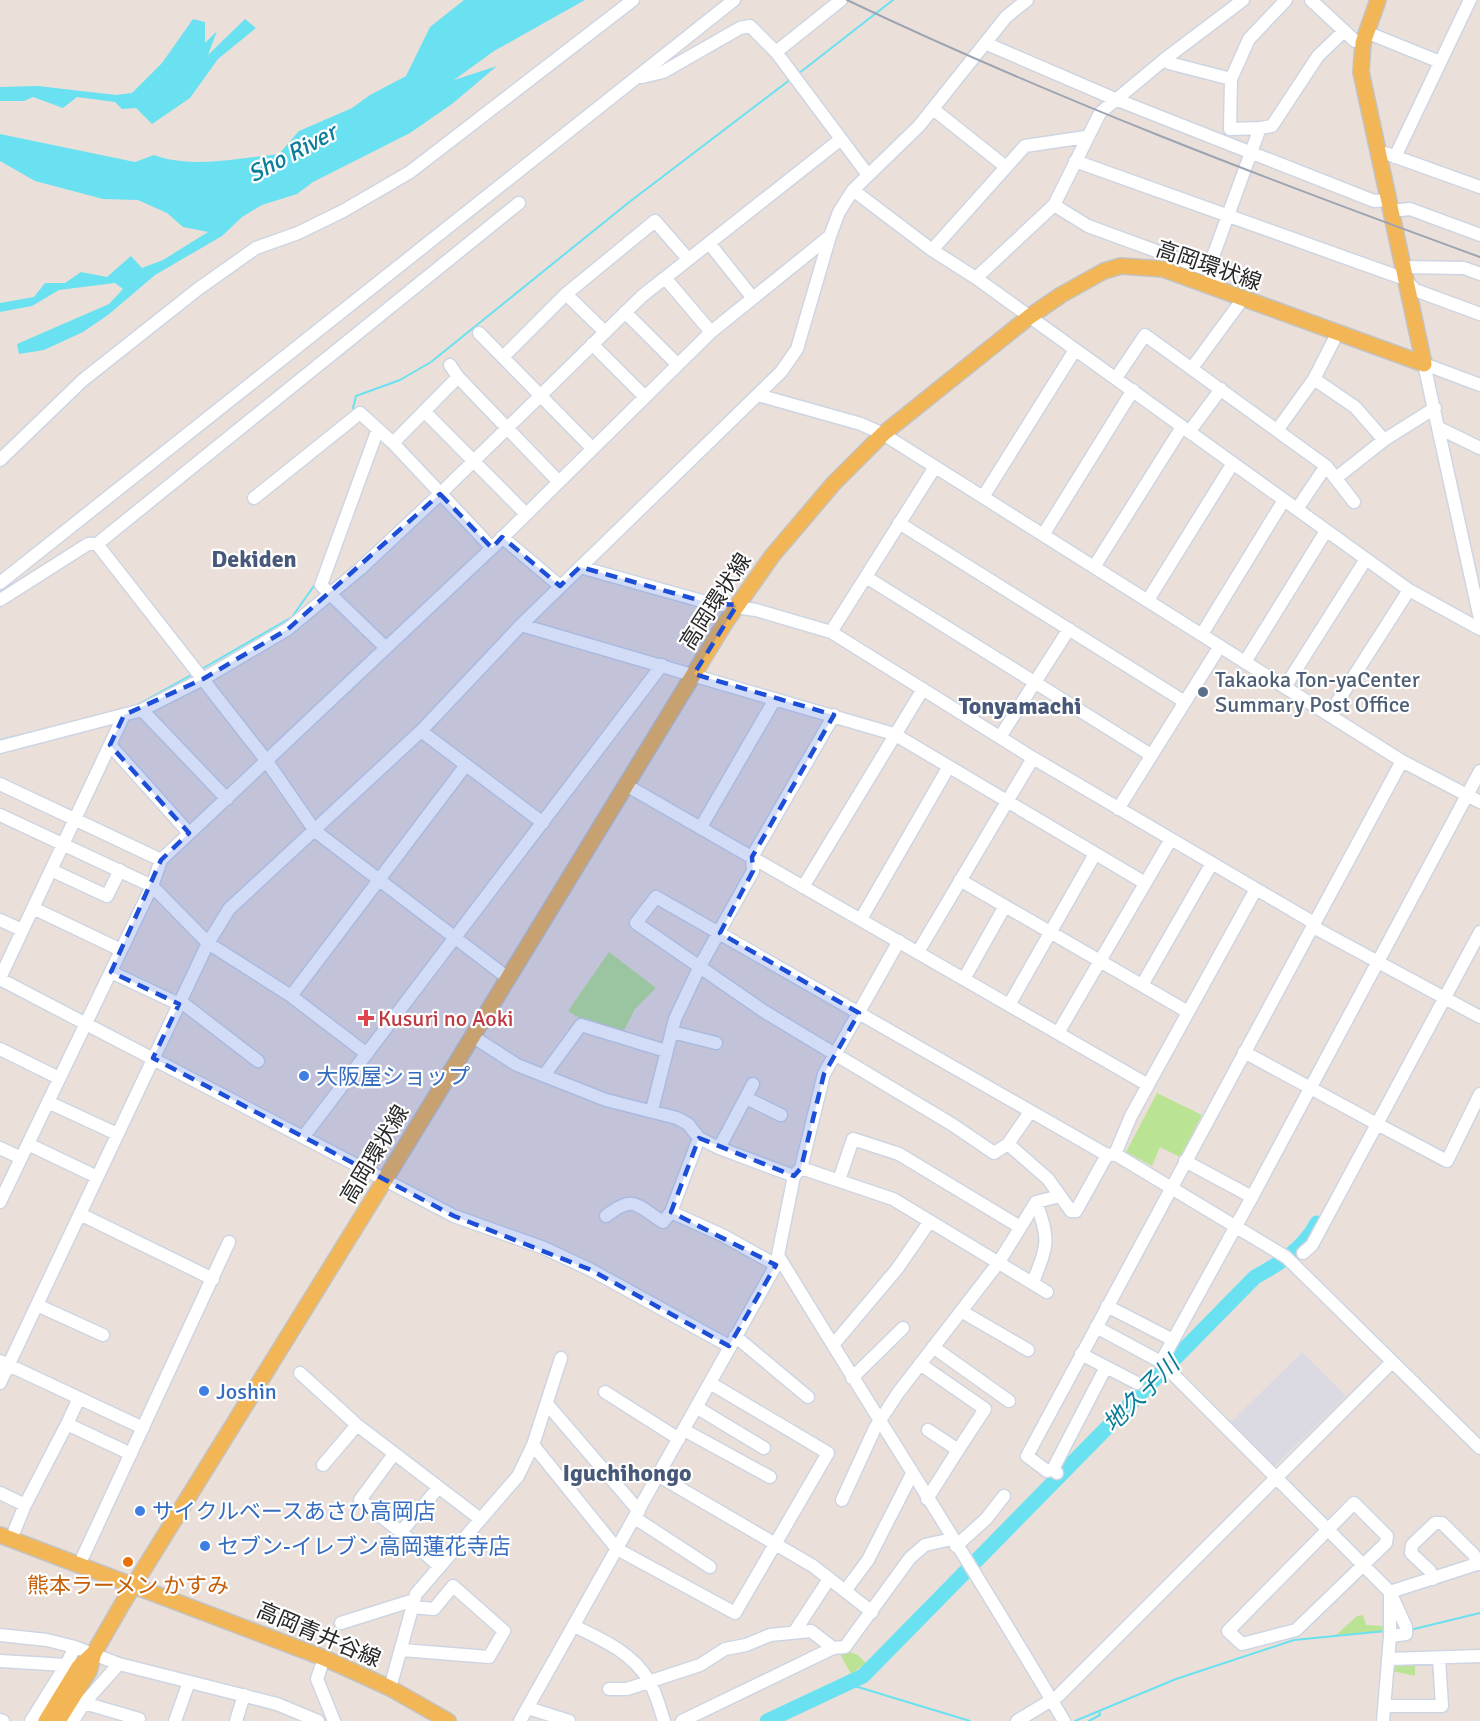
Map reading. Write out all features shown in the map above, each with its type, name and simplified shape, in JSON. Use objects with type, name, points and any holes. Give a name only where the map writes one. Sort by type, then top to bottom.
[{"type":"main road","points":[[1378,0],[1365,38],[1361,72],[1387,155],[1390,205],[1424,364]]},
{"type":"main road","name":"高岡環状線","points":[[45,1721],[78,1667],[94,1653],[134,1584],[737,605],[772,556],[834,483],[883,434],[1029,317],[1104,271],[1121,266],[1163,269],[1242,300],[1424,364]]},
{"type":"main road","name":"高岡青井谷線","points":[[5,1537],[79,1566],[134,1584],[324,1658],[390,1688],[448,1721]]},
{"type":"main road","name":"高岡環状線","points":[[58,1721],[78,1667]]},
{"type":"street","points":[[0,460],[83,380],[208,282],[256,248],[298,233],[344,211],[410,172],[633,0]]},
{"type":"street","points":[[0,583],[734,0]]},
{"type":"street","points":[[776,52],[841,0]]},
{"type":"street","points":[[0,1383],[4,1363],[37,1305],[208,943],[229,909],[421,731],[560,586],[781,372],[797,349],[831,236],[840,212],[853,190],[919,126],[1006,17],[1027,0]]},
{"type":"street","points":[[976,278],[1054,205],[1086,136],[1100,113],[1165,59],[1243,0]]},
{"type":"street","points":[[1286,0],[1249,39],[1232,79],[1230,129],[1272,126],[1318,56],[1344,30]]},
{"type":"street","points":[[1311,0],[1355,41],[1365,38],[1440,62]]},
{"type":"street","points":[[1470,0],[1440,62],[1387,155],[1480,187]]},
{"type":"street","points":[[637,78],[663,72],[740,28],[750,26],[776,52],[868,175]]},
{"type":"street","points":[[985,43],[1115,99],[1374,201],[1410,209],[1480,235]]},
{"type":"street","points":[[1165,59],[1169,63],[1232,79]]},
{"type":"street","points":[[933,109],[1006,166]]},
{"type":"street","points":[[1208,270],[1260,128]]},
{"type":"street","points":[[932,250],[1025,146],[1032,143],[1086,136]]},
{"type":"street","points":[[0,747],[142,711],[203,679],[288,629],[440,494],[642,296],[841,139]]},
{"type":"street","points":[[1075,161],[1228,216],[1404,273],[1464,268],[1480,274]]},
{"type":"street","points":[[853,190],[932,250],[976,278],[1409,590],[1480,629]]},
{"type":"street","points":[[0,600],[88,544],[97,544],[519,203]]},
{"type":"street","points":[[1054,205],[1088,226],[1208,270],[1220,291]]},
{"type":"street","points":[[504,356],[566,294],[654,221],[688,259]]},
{"type":"street","points":[[0,1202],[152,886],[161,860],[492,548],[711,332],[831,236]]},
{"type":"street","points":[[709,243],[752,297]]},
{"type":"street","points":[[1404,273],[1415,290],[1479,309]]},
{"type":"street","points":[[666,279],[711,332]]},
{"type":"street","points":[[566,294],[605,332]]},
{"type":"street","points":[[1192,368],[1242,300]]},
{"type":"street","points":[[625,312],[678,365]]},
{"type":"street","points":[[479,333],[542,394],[592,448]]},
{"type":"street","points":[[1278,429],[1314,379],[1337,334]]},
{"type":"street","points":[[1116,378],[1145,335],[1278,429],[1326,466],[1354,502]]},
{"type":"street","points":[[592,345],[645,397]]},
{"type":"street","points":[[982,497],[1075,350]]},
{"type":"street","points":[[450,364],[458,377],[558,481]]},
{"type":"street","points":[[1424,364],[1480,385]]},
{"type":"street","points":[[1424,364],[1479,609]]},
{"type":"street","points":[[393,443],[458,377]]},
{"type":"street","points":[[1314,379],[1355,407],[1384,440]]},
{"type":"street","points":[[1095,567],[1186,429],[1221,389]]},
{"type":"street","points":[[1043,535],[1133,390]]},
{"type":"street","points":[[758,395],[861,424],[883,434],[1402,760],[1480,802]]},
{"type":"street","points":[[1336,478],[1384,440],[1435,408]]},
{"type":"street","points":[[424,411],[525,513]]},
{"type":"street","points":[[254,498],[360,413],[393,443],[492,548]]},
{"type":"street","points":[[1438,428],[1480,448]]},
{"type":"street","points":[[378,429],[321,585],[386,648]]},
{"type":"street","points":[[1148,600],[1233,463]]},
{"type":"street","points":[[1298,510],[1326,466]]},
{"type":"street","points":[[831,632],[935,467]]},
{"type":"street","points":[[1202,634],[1284,500]]},
{"type":"street","points":[[899,523],[1185,702]]},
{"type":"street","points":[[1245,662],[1326,531]]},
{"type":"street","points":[[502,537],[560,586]]},
{"type":"street","points":[[97,544],[266,760],[315,831],[508,978]]},
{"type":"street","points":[[1286,687],[1366,559]]},
{"type":"street","points":[[580,567],[709,603],[737,605],[831,632],[1033,758],[1314,923],[1317,929],[1480,1017]]},
{"type":"street","points":[[866,577],[1151,755]]},
{"type":"street","points":[[1329,715],[1409,590]]},
{"type":"street","points":[[521,625],[894,734],[1144,883]]},
{"type":"street","points":[[1000,737],[1069,629]]},
{"type":"street","points":[[1118,809],[1220,646]]},
{"type":"street","points":[[304,1136],[662,665]]},
{"type":"street","points":[[803,887],[923,689]]},
{"type":"street","points":[[701,827],[775,699]]},
{"type":"street","points":[[142,711],[227,799]]},
{"type":"street","points":[[124,715],[0,979],[386,1178],[454,1216],[544,1248],[732,1341],[808,1397]]},
{"type":"street","points":[[652,1110],[672,1032],[700,966],[753,871],[753,857],[834,715]]},
{"type":"street","points":[[421,731],[543,823]]},
{"type":"street","points":[[110,745],[189,833]]},
{"type":"street","points":[[918,952],[1033,758]]},
{"type":"street","points":[[1106,1367],[1055,1471],[1047,1471],[1027,1456],[1402,760]]},
{"type":"street","points":[[291,996],[466,765]]},
{"type":"street","points":[[861,919],[948,768]]},
{"type":"street","points":[[1165,1365],[1173,1340],[1379,962],[1480,771]]},
{"type":"street","points":[[0,784],[161,860]]},
{"type":"street","points":[[626,785],[1148,1085]]},
{"type":"street","points":[[0,814],[152,886],[208,943],[291,996],[367,1054]]},
{"type":"street","points":[[1058,1033],[1171,839]]},
{"type":"street","points":[[1009,1005],[1095,854]]},
{"type":"street","points":[[1142,985],[1212,863]]},
{"type":"street","points":[[51,870],[107,896],[120,870]]},
{"type":"street","points":[[960,880],[1188,1012]]},
{"type":"street","points":[[1008,1144],[1048,1179],[1071,1210],[1076,1211],[1114,1149],[1256,889]]},
{"type":"street","points":[[1030,1112],[1008,1144],[994,1154],[953,1125],[765,1012],[636,923],[656,897],[1030,1112],[1171,1186],[1286,1257],[1480,1448]]},
{"type":"street","points":[[964,979],[1005,906]]},
{"type":"street","points":[[33,908],[121,950]]},
{"type":"street","points":[[0,920],[22,930]]},
{"type":"street","points":[[1303,1253],[1312,1245],[1442,996],[1480,932]]},
{"type":"street","points":[[520,1721],[778,1261],[797,1172],[824,1074],[899,941]]},
{"type":"street","points":[[111,972],[179,1003],[258,1061]]},
{"type":"street","points":[[545,1074],[581,1025],[666,1052]]},
{"type":"street","points":[[672,1032],[716,1043]]},
{"type":"street","points":[[472,1036],[517,1065],[545,1074],[606,1100],[652,1110],[688,1124],[699,1138],[719,1148],[797,1172],[839,1180],[893,1199],[1047,1292]]},
{"type":"street","points":[[0,1049],[59,1078]]},
{"type":"street","points":[[1244,1052],[1447,1161],[1480,1094]]},
{"type":"street","points":[[719,1148],[753,1084]]},
{"type":"street","points":[[746,1098],[781,1115]]},
{"type":"street","points":[[48,1101],[117,1134]]},
{"type":"street","points":[[606,1216],[624,1203],[630,1202],[663,1222],[671,1212],[699,1138]]},
{"type":"street","points":[[839,1180],[853,1138],[899,1154],[1020,1227]]},
{"type":"street","points":[[28,1144],[97,1177]]},
{"type":"street","points":[[0,1148],[21,1158]]},
{"type":"street","points":[[1185,1161],[1252,1197]]},
{"type":"street","points":[[842,1500],[875,1428],[898,1393],[999,1262],[1035,1202],[1060,1196]]},
{"type":"street","points":[[1033,1282],[1046,1249],[1047,1233],[1035,1202]]},
{"type":"street","points":[[671,1212],[778,1261],[1015,1636],[1061,1717]]},
{"type":"street","points":[[80,1214],[213,1279]]},
{"type":"street","points":[[833,1345],[897,1269],[930,1221]]},
{"type":"street","points":[[79,1566],[229,1242]]},
{"type":"street","points":[[37,1305],[103,1335]]},
{"type":"street","points":[[1107,1306],[1173,1340]]},
{"type":"street","points":[[961,1311],[1028,1350]]},
{"type":"street","points":[[1096,1327],[1165,1365],[1364,1565],[1390,1592],[1406,1630],[1391,1632]]},
{"type":"street","points":[[852,1378],[903,1328]]},
{"type":"street","points":[[933,1347],[1009,1401]]},
{"type":"street","points":[[1081,1354],[1137,1383]]},
{"type":"street","points":[[390,1688],[413,1603],[439,1566],[518,1476],[532,1445],[561,1358]]},
{"type":"street","points":[[1017,1721],[1051,1702],[1392,1362]]},
{"type":"street","points":[[4,1363],[143,1428]]},
{"type":"street","points":[[920,1364],[985,1409],[927,1499]]},
{"type":"street","points":[[300,1373],[357,1425],[479,1518]]},
{"type":"street","points":[[532,1445],[617,1549],[735,1613],[828,1453],[710,1383]]},
{"type":"street","points":[[605,1392],[681,1435],[770,1477]]},
{"type":"street","points":[[5,1537],[26,1505],[79,1398]]},
{"type":"street","points":[[546,1404],[637,1515],[710,1567]]},
{"type":"street","points":[[696,1407],[764,1449]]},
{"type":"street","points":[[67,1424],[131,1454]]},
{"type":"street","points":[[323,1465],[357,1425]]},
{"type":"street","points":[[928,1430],[958,1450]]},
{"type":"street","points":[[394,1454],[360,1500],[439,1566]]},
{"type":"street","points":[[844,1591],[868,1560],[912,1474]]},
{"type":"street","points":[[659,1476],[813,1566],[872,1612]]},
{"type":"street","points":[[401,1532],[438,1488]]},
{"type":"street","points":[[0,1493],[26,1505]]},
{"type":"street","points":[[682,1721],[833,1648],[845,1647],[910,1558],[925,1545],[954,1542],[986,1519],[1004,1496]]},
{"type":"street","points":[[1354,1503],[1387,1536],[1386,1543],[1364,1565],[1296,1630],[1247,1644],[1242,1644],[1228,1631],[1354,1503]]},
{"type":"street","points":[[1390,1592],[1433,1579],[1479,1563],[1442,1523],[1435,1522],[1412,1545],[1411,1553],[1430,1571],[1433,1579]]},
{"type":"street","points":[[795,1631],[829,1579]]},
{"type":"street","points":[[340,1623],[413,1603],[434,1609],[453,1586],[504,1631],[489,1657],[402,1650]]},
{"type":"street","points":[[1383,1721],[1391,1632],[1390,1592]]},
{"type":"street","points":[[574,1626],[613,1644],[637,1665],[650,1682],[664,1721]]},
{"type":"street","points":[[609,1689],[627,1689],[650,1682],[700,1665],[725,1649],[746,1645],[770,1635],[811,1631],[833,1648]]},
{"type":"street","points":[[0,1635],[47,1640],[75,1647],[119,1664],[277,1704],[318,1721]]},
{"type":"street","points":[[31,1721],[78,1667],[75,1647]]},
{"type":"street","points":[[1389,1659],[1480,1656]]},
{"type":"street","points":[[324,1658],[317,1679],[334,1721]]},
{"type":"street","points":[[1385,1706],[1442,1706],[1438,1658]]},
{"type":"street","points":[[0,1661],[78,1667]]},
{"type":"street","points":[[73,1721],[84,1703],[119,1664]]},
{"type":"street","points":[[175,1721],[189,1682]]},
{"type":"street","points":[[236,1721],[243,1695]]},
{"type":"street","points":[[84,1703],[139,1719]]},
{"type":"street","points":[[528,1708],[569,1721]]},
{"type":"highlighted area","points":[[440,494],[492,548],[502,537],[560,586],[580,567],[709,603],[737,605],[694,674],[834,715],[752,857],[753,871],[720,933],[859,1013],[824,1074],[801,1168],[794,1176],[699,1138],[671,1212],[776,1265],[729,1346],[591,1270],[454,1216],[153,1058],[179,1004],[111,972],[161,860],[189,833],[110,745],[124,715],[203,679],[288,629]]},
{"type":"shaded area","points":[[1302,1352],[1346,1396],[1275,1466],[1230,1423]]},
{"type":"green space","points":[[609,952],[656,988],[635,1009],[622,1034],[581,1019],[568,1011]]},
{"type":"green space","points":[[1157,1093],[1202,1115],[1180,1157],[1160,1147],[1152,1166],[1126,1152]]},
{"type":"green space","points":[[1363,1615],[1366,1625],[1383,1626],[1385,1631],[1336,1635],[1357,1616]]},
{"type":"green space","points":[[847,1651],[858,1655],[866,1663],[851,1674],[840,1654]]},
{"type":"green space","points":[[1415,1663],[1415,1676],[1392,1671],[1393,1665]]},
{"type":"water","name":"Sho River","points":[[464,0],[585,0],[494,51],[454,80],[497,66],[452,104],[410,133],[313,182],[297,194],[262,205],[242,217],[222,236],[155,275],[108,315],[83,332],[44,350],[19,354],[17,344],[109,304],[123,289],[115,283],[59,290],[32,306],[0,312],[0,303],[34,297],[45,283],[65,283],[81,272],[107,277],[131,256],[142,268],[163,260],[208,232],[183,227],[167,213],[138,200],[103,199],[35,181],[0,161],[0,134],[135,162],[154,155],[168,159],[200,162],[279,154],[299,131],[352,108],[370,95],[406,76],[430,27]]},
{"type":"water","points":[[193,19],[205,22],[205,43],[217,31],[208,55],[245,19],[256,28],[218,59],[190,98],[152,124],[136,108],[122,109],[115,102],[77,97],[63,108],[33,97],[24,101],[0,101],[0,87],[38,86],[116,95],[132,93],[162,63]]},
{"type":"waterway","points":[[798,74],[893,0]]},
{"type":"waterway","points":[[357,412],[353,408],[356,396],[400,380],[431,362],[628,203],[791,79]]},
{"type":"waterway","points":[[200,670],[292,617],[316,583]]},
{"type":"waterway","points":[[137,705],[193,674]]},
{"type":"waterway","points":[[0,740],[42,730]]},
{"type":"waterway","name":"地久子川","points":[[767,1721],[863,1676],[1255,1277],[1298,1248],[1317,1223]]},
{"type":"waterway","points":[[1410,1630],[1480,1613]]},
{"type":"waterway","points":[[1075,1721],[1176,1679],[1294,1640],[1386,1631]]},
{"type":"waterway","points":[[848,1684],[970,1721]]},
{"type":"waterway","points":[[1089,1721],[1100,1715],[1099,1711]]},
{"type":"railway","points":[[847,0],[1081,104],[1320,198],[1480,257]]},
{"type":"place","name":"Takaoka Ton-yaCenter Summary Post Office","points":[[1203,692]]},
{"type":"place","name":"Kusuri no Aoki","points":[[366,1018]]},
{"type":"place","name":"大阪屋ショップ","points":[[304,1076]]},
{"type":"place","name":"Joshin","points":[[204,1391]]},
{"type":"place","name":"サイクルベースあさひ高岡店","points":[[140,1511]]},
{"type":"place","name":"セブン-イレブン高岡蓮花寺店","points":[[205,1546]]},
{"type":"place","name":"熊本ラーメン かすみ","points":[[128,1562]]},
{"type":"district","name":"Dekiden","points":[[254,559]]},
{"type":"district","name":"Tonyamachi","points":[[1020,706]]},
{"type":"district","name":"Iguchihongo","points":[[627,1473]]}]
